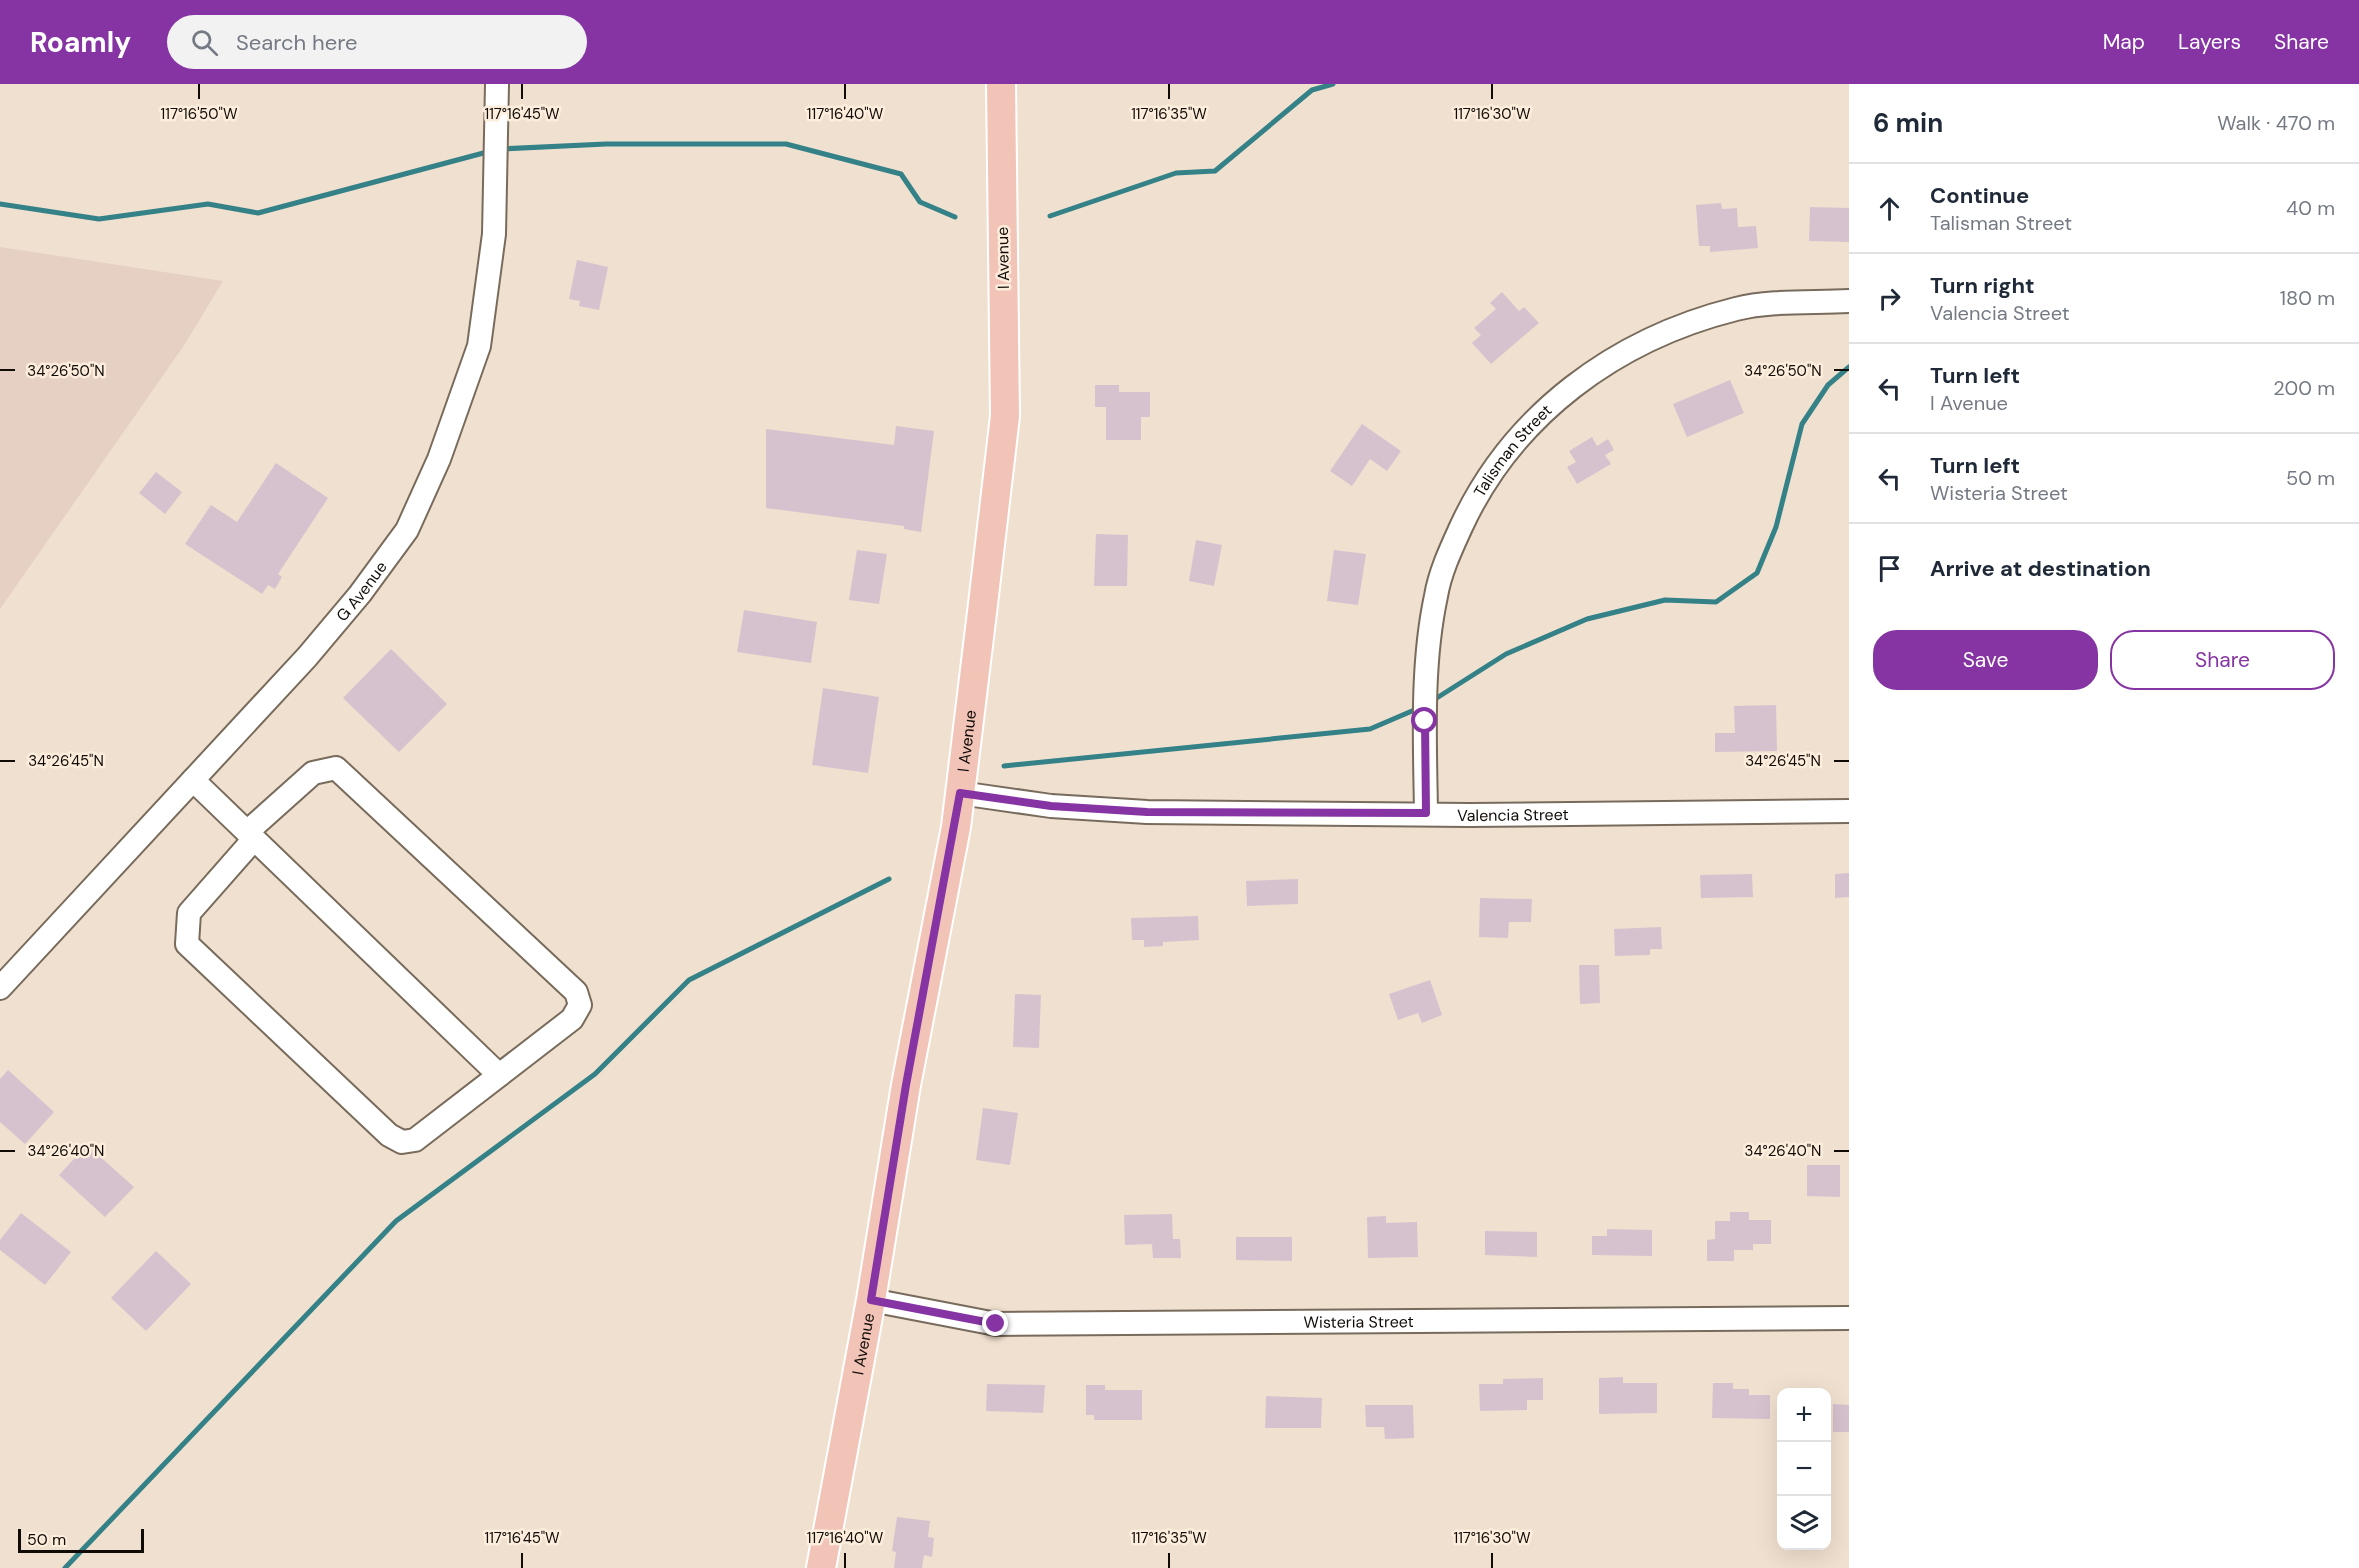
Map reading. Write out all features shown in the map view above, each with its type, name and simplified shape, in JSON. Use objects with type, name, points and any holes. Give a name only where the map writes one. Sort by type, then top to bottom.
[{"type":"main road","name":"I Avenue","points":[[821,1568],[871,1300],[906,1085],[960,793],[1005,416],[1001,84]]},
{"type":"street","name":"G Avenue","points":[[0,988],[307,657],[360,594],[407,530],[439,459],[479,346],[494,234],[497,84]]},
{"type":"street","name":"Talisman Street","points":[[1426,813],[1425,721],[1436,594],[1451,549],[1469,509],[1509,448],[1544,409],[1580,380],[1639,343],[1737,309],[1849,301]]},
{"type":"street","points":[[336,768],[576,992],[580,1005],[572,1019],[415,1140],[402,1142],[389,1135],[187,944],[189,913],[250,835],[313,773],[336,768]]},
{"type":"street","points":[[193,780],[499,1075]]},
{"type":"street","name":"Valencia Street","points":[[960,793],[1051,806],[1147,812],[1849,811]]},
{"type":"street","name":"Wisteria Street","points":[[871,1300],[996,1324],[1849,1318]]},
{"type":"shaded area","points":[[0,247],[223,281],[185,344],[0,609]]},
{"type":"building","points":[[1721,203],[1722,209],[1737,208],[1738,227],[1756,226],[1758,248],[1710,252],[1710,246],[1699,246],[1696,205]]},
{"type":"building","points":[[1810,207],[1849,208],[1849,242],[1809,241]]},
{"type":"building","points":[[577,260],[608,267],[599,310],[579,306],[580,301],[569,299]]},
{"type":"building","points":[[1502,292],[1519,311],[1524,307],[1539,323],[1491,364],[1472,343],[1481,335],[1474,328],[1496,309],[1490,303]]},
{"type":"building","points":[[1730,380],[1744,413],[1687,437],[1673,404]]},
{"type":"building","points":[[1095,385],[1119,385],[1119,392],[1150,392],[1150,417],[1141,417],[1141,440],[1106,440],[1106,407],[1095,407]]},
{"type":"building","points":[[1362,424],[1401,451],[1387,471],[1370,459],[1352,486],[1330,471]]},
{"type":"building","points":[[896,426],[934,431],[921,532],[904,529],[904,526],[766,508],[766,429],[894,445]]},
{"type":"building","points":[[1592,437],[1597,446],[1608,439],[1614,450],[1605,455],[1611,464],[1577,484],[1567,467],[1576,462],[1569,451]]},
{"type":"building","points":[[276,463],[328,498],[278,574],[282,577],[275,589],[268,585],[262,594],[185,544],[211,505],[237,522]]},
{"type":"building","points":[[156,472],[182,492],[165,514],[139,493]]},
{"type":"building","points":[[1096,534],[1128,535],[1127,586],[1094,586]]},
{"type":"building","points":[[1196,540],[1222,545],[1214,586],[1189,581]]},
{"type":"building","points":[[857,550],[887,554],[879,604],[849,600]]},
{"type":"building","points":[[1334,550],[1366,554],[1358,605],[1327,601]]},
{"type":"building","points":[[744,610],[817,622],[811,663],[737,652]]},
{"type":"building","points":[[391,649],[447,704],[399,752],[343,698]]},
{"type":"building","points":[[823,688],[879,697],[868,773],[812,765]]},
{"type":"building","points":[[1776,705],[1777,751],[1715,752],[1715,733],[1735,733],[1734,706]]},
{"type":"building","points":[[1849,873],[1849,897],[1835,898],[1835,874]]},
{"type":"building","points":[[1752,874],[1753,897],[1701,898],[1700,875]]},
{"type":"building","points":[[1298,879],[1298,904],[1247,906],[1246,881]]},
{"type":"building","points":[[1480,898],[1532,899],[1531,922],[1509,922],[1508,938],[1479,937]]},
{"type":"building","points":[[1198,916],[1199,940],[1163,942],[1163,946],[1144,947],[1144,940],[1132,940],[1131,918]]},
{"type":"building","points":[[1661,927],[1662,949],[1650,949],[1650,955],[1615,956],[1614,929]]},
{"type":"building","points":[[1579,965],[1599,965],[1600,1003],[1580,1004]]},
{"type":"building","points":[[1430,980],[1442,1015],[1422,1023],[1418,1013],[1398,1020],[1389,994]]},
{"type":"building","points":[[1015,994],[1041,995],[1039,1048],[1013,1047]]},
{"type":"building","points":[[8,1070],[54,1112],[25,1144],[0,1122],[0,1079]]},
{"type":"building","points":[[983,1108],[1018,1113],[1010,1165],[976,1160]]},
{"type":"building","points":[[87,1145],[134,1187],[105,1217],[59,1175]]},
{"type":"building","points":[[1807,1165],[1840,1165],[1840,1197],[1807,1196]]},
{"type":"building","points":[[1730,1212],[1749,1212],[1749,1220],[1771,1220],[1771,1244],[1753,1244],[1753,1250],[1734,1250],[1734,1261],[1707,1261],[1707,1240],[1715,1239],[1715,1221],[1730,1221]]},
{"type":"building","points":[[21,1213],[71,1252],[45,1285],[0,1250],[0,1240]]},
{"type":"building","points":[[1172,1214],[1173,1239],[1180,1239],[1181,1258],[1153,1258],[1152,1244],[1125,1245],[1124,1215]]},
{"type":"building","points":[[1386,1216],[1386,1223],[1417,1222],[1418,1257],[1368,1258],[1367,1217]]},
{"type":"building","points":[[1607,1229],[1652,1230],[1652,1256],[1592,1255],[1592,1236],[1607,1236]]},
{"type":"building","points":[[1485,1231],[1537,1232],[1537,1257],[1485,1255]]},
{"type":"building","points":[[1236,1237],[1292,1237],[1292,1261],[1236,1260]]},
{"type":"building","points":[[156,1251],[191,1284],[146,1331],[111,1298]]},
{"type":"building","points":[[1623,1377],[1623,1383],[1657,1383],[1657,1413],[1599,1414],[1599,1378]]},
{"type":"building","points":[[1543,1378],[1543,1400],[1527,1400],[1527,1410],[1480,1411],[1479,1384],[1503,1384],[1503,1379]]},
{"type":"building","points":[[1713,1383],[1733,1383],[1733,1389],[1749,1389],[1749,1395],[1770,1395],[1770,1419],[1712,1418]]},
{"type":"building","points":[[987,1384],[1045,1385],[1043,1413],[986,1411]]},
{"type":"building","points":[[1086,1385],[1105,1385],[1105,1390],[1142,1390],[1142,1420],[1094,1420],[1094,1415],[1086,1415]]},
{"type":"building","points":[[1266,1396],[1322,1398],[1321,1428],[1265,1428]]},
{"type":"building","points":[[1833,1404],[1849,1405],[1849,1432],[1833,1432]]},
{"type":"building","points":[[1365,1405],[1413,1405],[1414,1438],[1385,1439],[1384,1427],[1366,1427]]},
{"type":"building","points":[[897,1517],[930,1521],[928,1537],[934,1538],[932,1557],[924,1555],[922,1568],[894,1568],[896,1552],[892,1551]]},
{"type":"waterway","points":[[1050,216],[1176,173],[1215,171],[1312,90],[1333,84]]},
{"type":"waterway","points":[[500,149],[606,144],[786,144],[901,174],[920,202],[955,217]]},
{"type":"waterway","points":[[0,204],[99,219],[208,204],[258,213],[491,151]]},
{"type":"waterway","points":[[1432,701],[1506,654],[1587,619],[1665,600],[1716,602],[1757,573],[1776,527],[1802,424],[1828,385],[1849,367]]},
{"type":"waterway","points":[[1004,766],[1370,729],[1419,708]]},
{"type":"waterway","points":[[65,1568],[396,1221],[595,1074],[689,980],[889,879]]},
{"type":"route","points":[[996,1324],[871,1300],[906,1085],[956,827],[960,793],[1051,806],[1147,812],[1426,813],[1425,721]]}]
